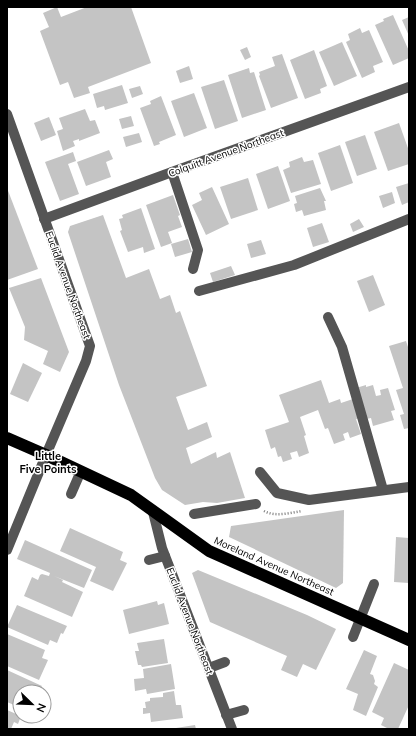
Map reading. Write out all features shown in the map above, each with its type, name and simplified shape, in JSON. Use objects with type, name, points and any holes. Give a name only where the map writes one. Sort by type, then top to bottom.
[{"type":"highway","name":"Moreland Avenue Northeast","points":[[7,438],[46,454],[131,494],[153,512],[209,551],[409,640]]},
{"type":"street","name":"Colquitt Avenue Northeast","points":[[44,219],[409,87]]},
{"type":"street","name":"Euclid Avenue Northeast","points":[[7,114],[10,134],[44,219],[90,346],[86,361],[7,550]]},
{"type":"street","points":[[172,172],[198,250],[193,269]]},
{"type":"street","points":[[199,291],[294,265],[409,219]]},
{"type":"street","points":[[328,317],[342,347],[383,490]]},
{"type":"street","points":[[71,494],[81,471]]},
{"type":"street","points":[[260,472],[277,493],[309,500],[409,486]]},
{"type":"street","points":[[194,514],[256,504]]},
{"type":"street","name":"Euclid Avenue Northeast","points":[[153,512],[162,548],[232,729]]},
{"type":"street","points":[[149,560],[165,556]]},
{"type":"street","points":[[353,637],[374,584]]},
{"type":"street","points":[[208,668],[225,662]]},
{"type":"street","points":[[226,715],[244,710]]},
{"type":"building","points":[[57,7],[61,17],[87,7],[131,7],[151,63],[88,87],[90,93],[74,98],[68,82],[60,85],[40,31],[49,27],[43,13]]},
{"type":"building","points":[[393,15],[409,51],[409,58],[393,65],[375,25],[384,21],[383,19]]},
{"type":"building","points":[[409,17],[409,36],[402,20]]},
{"type":"building","points":[[360,28],[362,33],[369,30],[383,62],[373,66],[375,72],[362,78],[346,42],[350,40],[348,34]]},
{"type":"building","points":[[342,42],[357,76],[334,86],[319,52]]},
{"type":"building","points":[[247,47],[251,57],[245,60],[240,50]]},
{"type":"building","points":[[314,50],[327,86],[320,89],[321,93],[305,99],[290,60]]},
{"type":"building","points":[[282,54],[298,98],[271,108],[259,76],[259,72],[275,66],[272,57]]},
{"type":"building","points":[[189,66],[193,79],[180,83],[176,71]]},
{"type":"building","points":[[249,68],[250,73],[254,72],[266,110],[242,118],[228,75]]},
{"type":"building","points":[[224,80],[238,121],[215,129],[201,87]]},
{"type":"building","points":[[122,85],[128,103],[105,110],[104,106],[97,108],[93,94]]},
{"type":"building","points":[[140,86],[143,94],[132,98],[129,89]]},
{"type":"building","points":[[194,93],[207,128],[184,137],[171,101]]},
{"type":"building","points":[[161,96],[176,135],[159,142],[160,144],[154,146],[140,108],[151,104],[150,101]]},
{"type":"building","points":[[85,109],[90,121],[95,120],[100,133],[79,141],[79,139],[73,141],[75,146],[63,151],[57,131],[63,129],[59,118]]},
{"type":"building","points":[[131,116],[134,126],[122,129],[119,119]]},
{"type":"building","points":[[49,117],[56,135],[41,141],[34,123]]},
{"type":"building","points":[[399,123],[409,151],[409,164],[388,171],[374,132]]},
{"type":"building","points":[[139,133],[142,142],[126,147],[123,137]]},
{"type":"building","points":[[365,135],[377,169],[357,176],[345,142]]},
{"type":"building","points":[[340,145],[353,183],[331,191],[318,153]]},
{"type":"building","points":[[109,150],[113,159],[106,162],[111,177],[86,186],[77,162]]},
{"type":"building","points":[[73,152],[76,161],[68,164],[79,194],[60,201],[45,162]]},
{"type":"building","points":[[302,157],[304,162],[313,160],[321,184],[291,193],[283,170],[290,167],[289,162]]},
{"type":"building","points":[[278,166],[290,201],[268,209],[256,174]]},
{"type":"building","points":[[248,178],[258,210],[231,219],[220,187]]},
{"type":"building","points":[[409,183],[409,202],[402,205],[396,187]]},
{"type":"building","points":[[212,187],[229,224],[206,235],[192,205],[202,200],[199,193]]},
{"type":"building","points":[[7,188],[38,269],[7,280]]},
{"type":"building","points":[[320,188],[326,201],[324,201],[326,210],[304,216],[302,210],[296,212],[294,204],[297,203],[295,196]]},
{"type":"building","points":[[392,192],[395,203],[383,208],[379,196]]},
{"type":"building","points":[[173,195],[180,215],[178,216],[182,227],[168,232],[172,243],[161,247],[146,205]]},
{"type":"building","points":[[141,208],[155,249],[144,253],[143,247],[128,252],[120,231],[122,230],[119,219],[123,218],[122,215]]},
{"type":"building","points":[[103,215],[126,278],[149,269],[160,299],[170,295],[176,313],[180,311],[207,386],[176,397],[188,430],[207,422],[212,437],[186,448],[191,464],[216,452],[217,458],[230,452],[245,498],[217,503],[203,502],[185,505],[162,490],[155,478],[119,385],[68,232],[70,226]]},
{"type":"building","points":[[359,219],[364,227],[353,232],[350,224]]},
{"type":"building","points":[[322,223],[329,242],[313,247],[307,228]]},
{"type":"building","points":[[188,239],[192,252],[175,257],[171,244]]},
{"type":"building","points":[[261,240],[266,254],[251,258],[247,244]]},
{"type":"building","points":[[231,266],[235,275],[213,282],[210,273]]},
{"type":"building","points":[[373,275],[385,305],[369,312],[357,281]]},
{"type":"building","points":[[41,278],[69,352],[60,372],[43,364],[48,351],[24,340],[25,327],[9,288]]},
{"type":"building","points":[[406,341],[409,350],[409,428],[404,429],[400,415],[404,414],[396,390],[403,388],[389,346]]},
{"type":"building","points":[[23,363],[42,373],[28,402],[10,394]]},
{"type":"building","points":[[321,380],[329,403],[340,399],[341,403],[353,399],[360,418],[356,419],[361,434],[350,438],[348,432],[343,434],[345,440],[334,444],[328,428],[325,429],[318,410],[300,417],[306,435],[304,436],[309,453],[299,457],[297,451],[290,453],[292,459],[283,462],[281,456],[278,457],[275,447],[271,449],[265,430],[289,422],[279,395]]},
{"type":"building","points":[[366,385],[366,387],[373,385],[376,396],[381,395],[380,390],[388,388],[395,410],[391,411],[394,420],[373,426],[371,418],[366,419],[356,388]]},
{"type":"building","points":[[344,510],[343,583],[336,588],[229,537],[231,526]]},
{"type":"building","points":[[70,528],[123,552],[120,560],[127,563],[113,591],[90,581],[96,567],[60,551]]},
{"type":"building","points":[[396,537],[409,538],[409,583],[394,582]]},
{"type":"building","points":[[25,540],[92,570],[84,588],[54,576],[63,580],[62,582],[83,592],[72,617],[24,596],[32,577],[38,580],[40,575],[42,574],[49,576],[50,573],[17,559]]},
{"type":"building","points":[[198,570],[307,615],[336,629],[316,670],[303,664],[297,677],[281,670],[287,656],[210,622],[192,573]]},
{"type":"building","points":[[157,601],[158,605],[164,603],[169,624],[129,634],[123,610]]},
{"type":"building","points":[[17,605],[67,626],[63,634],[61,633],[57,643],[50,640],[48,645],[7,627]]},
{"type":"building","points":[[7,634],[45,650],[42,658],[48,660],[39,680],[7,666]]},
{"type":"building","points":[[164,639],[168,663],[142,667],[141,665],[138,665],[135,651],[139,651],[137,643]]},
{"type":"building","points":[[364,650],[377,656],[370,674],[373,675],[375,681],[374,684],[378,687],[366,716],[353,710],[358,694],[346,689]]},
{"type":"building","points":[[394,663],[409,670],[409,705],[398,729],[389,729],[381,725],[384,718],[372,712]]},
{"type":"building","points":[[171,664],[175,689],[147,694],[146,689],[135,691],[134,679],[144,678],[143,669]]},
{"type":"building","points":[[7,670],[38,684],[12,684],[12,704],[7,702]]},
{"type":"building","points":[[174,691],[176,705],[181,705],[183,718],[151,722],[150,713],[143,714],[143,708],[146,708],[145,702],[150,701],[150,698],[163,697],[163,693]]},
{"type":"building","points":[[7,710],[12,712],[13,724],[11,729],[7,729]]},
{"type":"building","points":[[195,725],[196,729],[176,729],[176,728]]},
{"type":"district","name":"Little Five Points","points":[[48,462]]}]
